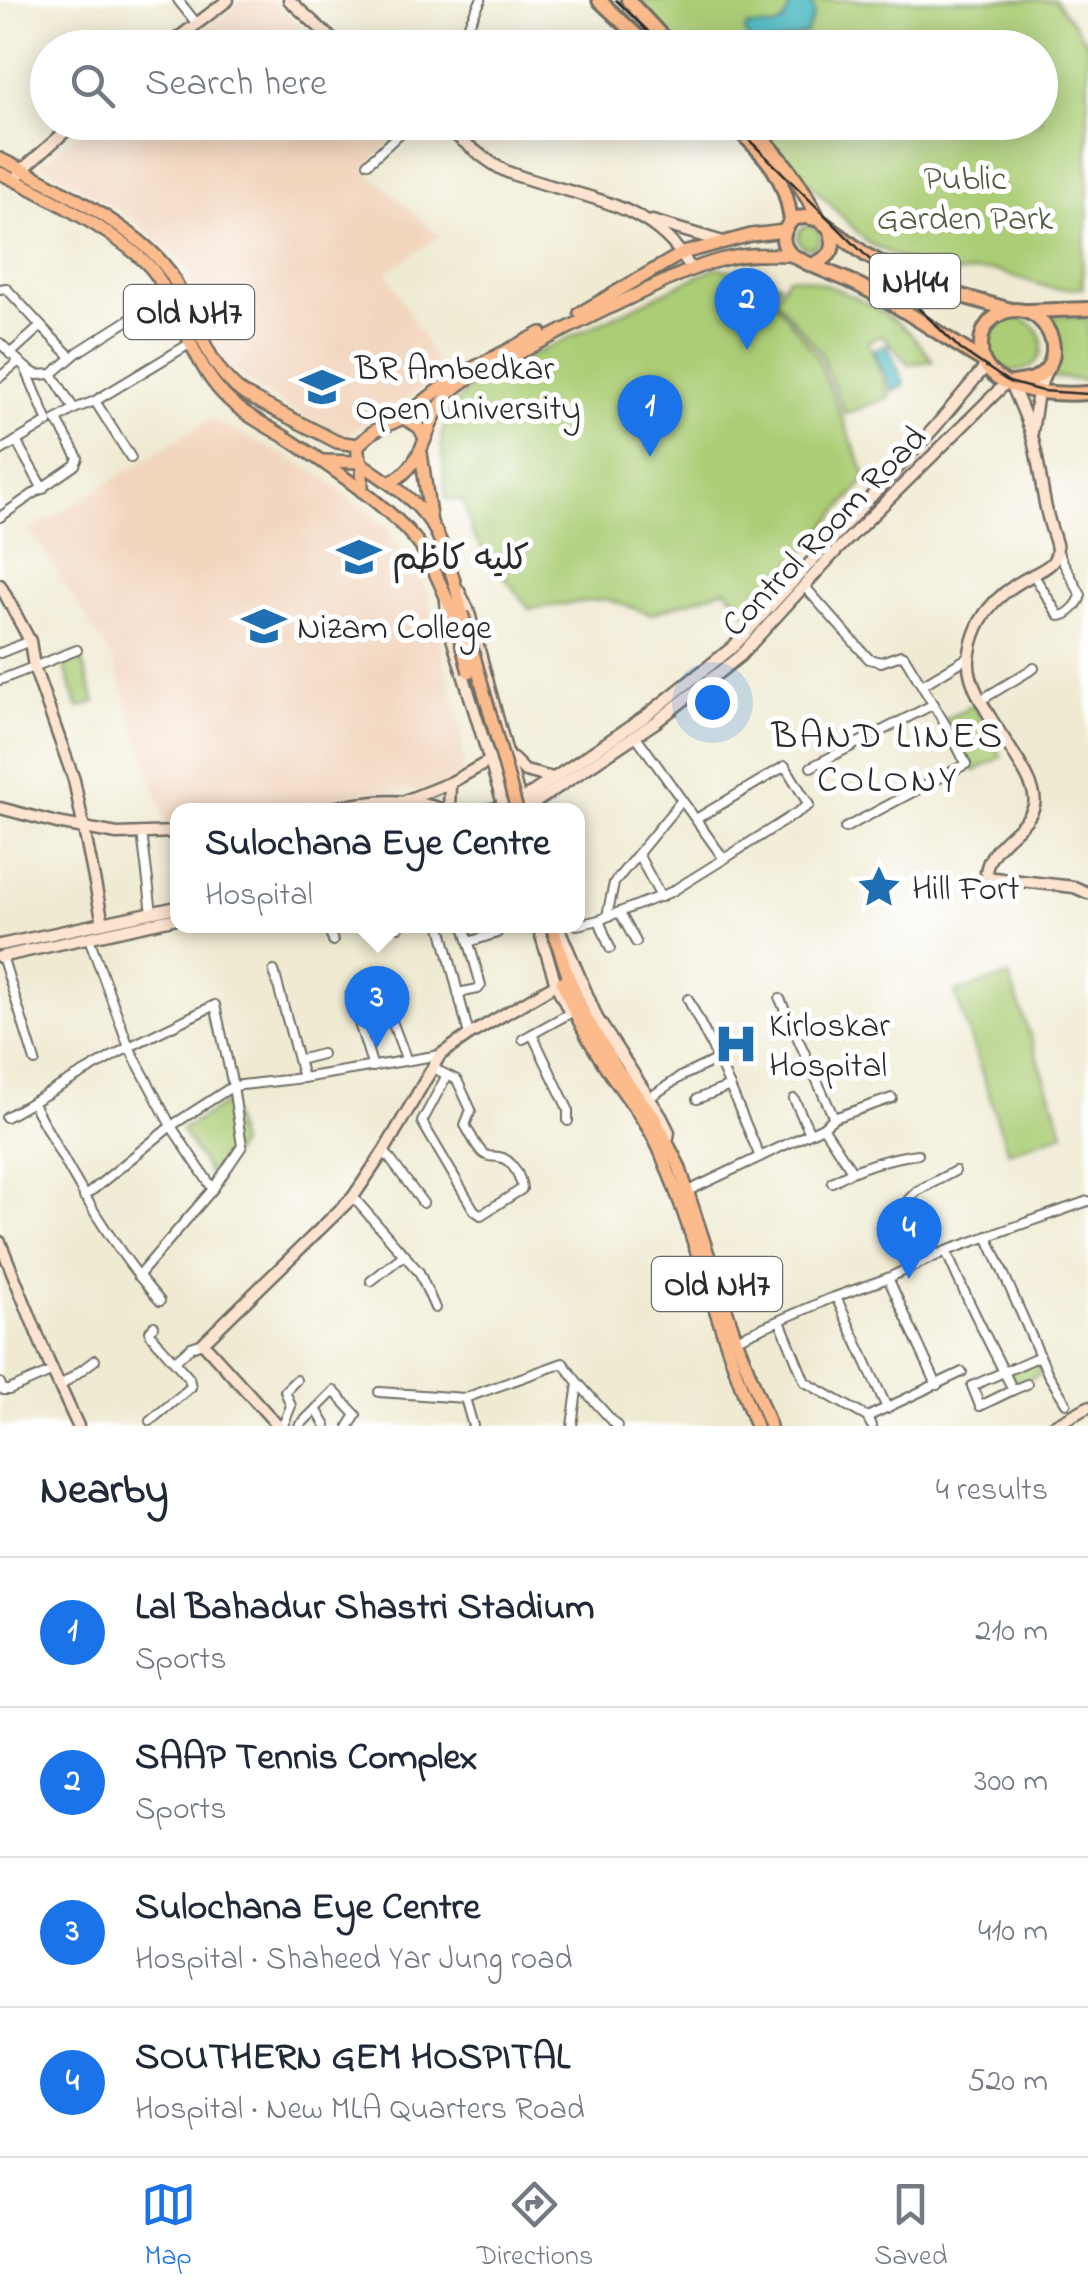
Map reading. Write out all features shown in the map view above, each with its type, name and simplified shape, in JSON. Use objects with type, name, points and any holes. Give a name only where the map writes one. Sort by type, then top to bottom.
[{"type":"highway","points":[[599,0],[631,30]]},
{"type":"highway","points":[[628,0],[656,30]]},
{"type":"highway","points":[[747,140],[774,168],[783,184],[787,225],[784,244],[791,255]]},
{"type":"highway","name":"NH44","points":[[764,140],[802,186],[834,240],[826,258],[814,264]]},
{"type":"highway","points":[[787,225],[808,216],[825,224]]},
{"type":"highway","name":"NH44","points":[[825,224],[892,270],[923,285],[1018,311]]},
{"type":"highway","points":[[838,276],[832,262],[834,255],[854,246]]},
{"type":"highway","name":"NH44","points":[[791,255],[870,291],[984,364],[994,376],[1038,392],[1088,394]]},
{"type":"highway","name":"NH44","points":[[984,364],[982,335],[997,316],[1018,311],[1088,309]]},
{"type":"highway","points":[[1010,383],[1034,379],[1043,372],[1053,349],[1046,325],[1037,316],[1018,311]]},
{"type":"main road","points":[[189,30],[228,0]]},
{"type":"main road","points":[[288,0],[322,30]]},
{"type":"main road","points":[[19,175],[57,140]]},
{"type":"main road","points":[[463,140],[504,170],[723,242]]},
{"type":"main road","name":"Old NH7","points":[[0,159],[145,260],[224,395],[362,491],[414,538],[458,615]]},
{"type":"main road","name":"Old NH7","points":[[0,173],[54,187],[151,251],[166,266],[212,358],[231,385],[337,442],[358,444]]},
{"type":"main road","points":[[649,220],[683,253],[691,269]]},
{"type":"main road","points":[[362,491],[358,444],[374,431],[403,418],[452,379],[600,303],[683,253],[787,225]]},
{"type":"main road","points":[[431,523],[421,453],[441,405],[452,390],[570,326],[691,269],[730,257],[791,255]]},
{"type":"main road","points":[[1032,433],[1038,392],[1050,361]]},
{"type":"main road","name":"Control Room Road","points":[[525,803],[636,736],[716,676],[935,427],[984,364]]},
{"type":"main road","points":[[1010,383],[1032,433],[1057,551],[1049,566],[1006,589],[992,602],[977,631],[970,658],[970,672],[981,700],[1034,793],[1028,817],[993,855],[987,875],[1088,893]]},
{"type":"main road","name":"Control Room Road","points":[[523,803],[744,643],[1010,383]]},
{"type":"main road","points":[[403,418],[419,426],[425,438]]},
{"type":"main road","points":[[389,482],[406,472],[421,453]]},
{"type":"main road","points":[[322,462],[361,463]]},
{"type":"main road","name":"Old NH7","points":[[361,463],[389,482],[431,523],[456,586],[458,615],[513,803]]},
{"type":"main road","points":[[456,586],[468,609],[509,754],[514,803]]},
{"type":"main road","points":[[0,587],[30,641],[34,667],[74,780],[104,923]]},
{"type":"main road","points":[[446,595],[447,622],[490,760],[512,803]]},
{"type":"main road","points":[[380,803],[406,800],[509,754]]},
{"type":"main road","points":[[509,754],[525,771],[554,778]]},
{"type":"main road","points":[[448,803],[450,783]]},
{"type":"main road","points":[[406,800],[422,803]]},
{"type":"main road","points":[[1,804],[57,823],[117,834],[170,832]]},
{"type":"main road","points":[[1,952],[170,909]]},
{"type":"main road","points":[[1,952],[39,951],[170,920]]},
{"type":"main road","points":[[551,933],[556,984],[570,1014],[647,1138],[664,1145],[669,1132],[597,1018],[554,933]]},
{"type":"main road","name":"Old NH7","points":[[553,933],[584,1014],[688,1191],[736,1340],[770,1426]]},
{"type":"main road","points":[[278,1426],[203,1343],[353,1197],[440,1056],[556,984]]},
{"type":"main road","name":"Old NH7","points":[[664,1145],[754,1426]]},
{"type":"main road","points":[[0,1242],[78,1426]]},
{"type":"main road","points":[[1054,1426],[1088,1407]]},
{"type":"street","points":[[178,0],[197,24]]},
{"type":"street","points":[[466,30],[481,0]]},
{"type":"street","points":[[368,163],[393,140]]},
{"type":"street","points":[[0,288],[6,288],[72,357]]},
{"type":"street","points":[[0,343],[37,376],[52,374],[168,295]]},
{"type":"street","points":[[10,354],[41,326]]},
{"type":"street","points":[[0,451],[74,409],[95,402],[191,343]]},
{"type":"street","points":[[0,376],[22,364]]},
{"type":"street","points":[[0,517],[75,465],[78,458],[52,421],[22,364]]},
{"type":"street","points":[[52,374],[74,409]]},
{"type":"street","points":[[95,402],[131,458]]},
{"type":"street","points":[[16,441],[42,488]]},
{"type":"street","points":[[1033,574],[1059,616],[1068,613],[1081,595],[1057,551]]},
{"type":"street","points":[[804,586],[869,658],[882,662],[904,656],[965,766],[845,828]]},
{"type":"street","points":[[0,653],[30,641]]},
{"type":"street","points":[[0,680],[76,650]]},
{"type":"street","points":[[922,685],[970,658]]},
{"type":"street","points":[[981,700],[1034,668]]},
{"type":"street","points":[[811,767],[934,704]]},
{"type":"street","points":[[636,736],[724,858]]},
{"type":"street","points":[[585,923],[672,892],[809,805],[786,766],[696,819]]},
{"type":"street","points":[[610,948],[603,918],[614,883],[682,800]]},
{"type":"street","points":[[142,833],[152,913]]},
{"type":"street","points":[[638,854],[661,897]]},
{"type":"street","points":[[620,913],[636,942]]},
{"type":"street","points":[[330,933],[333,941]]},
{"type":"street","points":[[443,933],[469,1035]]},
{"type":"street","points":[[458,993],[481,985],[466,933]]},
{"type":"street","points":[[448,954],[497,934]]},
{"type":"street","points":[[89,938],[129,1047],[171,1126],[212,1189]]},
{"type":"street","points":[[1,952],[35,1061]]},
{"type":"street","points":[[274,971],[303,1078]]},
{"type":"street","points":[[375,976],[407,1061]]},
{"type":"street","points":[[350,995],[372,1066]]},
{"type":"street","points":[[688,999],[760,1156]]},
{"type":"street","points":[[780,999],[834,1118]]},
{"type":"street","points":[[6,1117],[129,1047],[215,1006],[242,1146],[212,1189],[138,1276]]},
{"type":"street","points":[[568,1121],[566,1105],[527,1036],[570,1014]]},
{"type":"street","points":[[298,1060],[322,1054]]},
{"type":"street","points":[[84,1197],[171,1126],[233,1086],[440,1056]]},
{"type":"street","points":[[649,1098],[718,1059]]},
{"type":"street","points":[[433,1068],[447,1075],[457,1080],[471,1110],[465,1125],[484,1153],[508,1161],[522,1183],[522,1189],[481,1215],[474,1210],[422,1122],[447,1075]]},
{"type":"street","points":[[698,1099],[730,1086]]},
{"type":"street","points":[[688,1191],[823,1127],[834,1118],[892,1098]]},
{"type":"street","points":[[794,1099],[810,1133]]},
{"type":"street","points":[[32,1102],[84,1197],[138,1276],[160,1301]]},
{"type":"street","points":[[823,1127],[852,1171]]},
{"type":"street","points":[[384,1152],[423,1203]]},
{"type":"street","points":[[832,1182],[888,1157],[918,1154]]},
{"type":"street","points":[[936,1256],[909,1200],[917,1190],[954,1171]]},
{"type":"street","points":[[353,1197],[419,1272],[435,1308]]},
{"type":"street","points":[[736,1340],[986,1236],[1088,1201]]},
{"type":"street","points":[[986,1236],[1040,1356],[1066,1403]]},
{"type":"street","points":[[946,1252],[1013,1390]]},
{"type":"street","points":[[371,1281],[404,1254]]},
{"type":"street","points":[[888,1278],[937,1385]]},
{"type":"street","points":[[836,1297],[887,1408]]},
{"type":"street","points":[[780,1321],[805,1382],[869,1421],[887,1408],[962,1372]]},
{"type":"street","points":[[150,1421],[191,1387],[190,1378],[151,1335],[154,1326]]},
{"type":"street","points":[[175,1360],[191,1346],[203,1343]]},
{"type":"street","points":[[1027,1384],[980,1406],[972,1386],[1040,1356]]},
{"type":"street","points":[[60,1387],[95,1360]]},
{"type":"street","points":[[379,1392],[465,1398],[563,1363],[616,1426]]},
{"type":"street","points":[[0,1383],[3,1390],[8,1390],[52,1371]]},
{"type":"street","points":[[278,1426],[291,1406],[285,1391],[296,1380]]},
{"type":"street","points":[[572,1426],[578,1383]]},
{"type":"street","points":[[299,1426],[334,1391],[356,1416],[349,1426]]},
{"type":"street","points":[[465,1398],[473,1426]]},
{"type":"street","points":[[316,1409],[326,1426]]},
{"type":"shaded area","points":[[241,0],[270,0],[303,30],[204,30]]},
{"type":"shaded area","points":[[70,140],[393,140],[364,169],[440,236],[387,272],[444,377],[339,438],[217,363],[187,267],[137,221],[40,164]]},
{"type":"shaded area","name":"Nizam College","points":[[211,419],[317,472],[387,527],[427,590],[462,730],[464,772],[444,789],[367,793],[300,803],[170,803],[170,823],[166,823],[114,663],[31,530]]},
{"type":"green space","name":"Public Garden Park","points":[[637,0],[1055,0],[1088,43],[1088,219],[1082,257],[1083,288],[1053,289],[994,270],[936,275],[868,243],[768,140],[1058,140],[1058,30],[662,30]]},
{"type":"green space","points":[[809,226],[817,229],[817,245],[809,248],[801,245],[798,237],[801,229]]},
{"type":"green space","points":[[717,267],[779,283],[772,298],[816,354],[867,478],[749,614],[726,589],[651,614],[606,599],[529,609],[473,535],[463,501],[446,499],[441,436],[450,410],[472,384]]},
{"type":"green space","points":[[788,277],[816,282],[868,304],[908,331],[933,361],[908,364],[883,335],[868,341],[890,397],[845,414],[820,352],[775,298]]},
{"type":"green space","points":[[1050,315],[1088,318],[1088,381],[1050,377],[1059,346]]},
{"type":"green space","points":[[1016,319],[1034,327],[1042,345],[1034,363],[1016,371],[998,363],[990,345],[998,327]]},
{"type":"green space","points":[[79,653],[95,702],[78,708],[62,658]]},
{"type":"green space","points":[[974,705],[1002,757],[974,771],[945,719]]},
{"type":"green space","points":[[1009,976],[1064,1133],[1008,1152],[955,992]]},
{"type":"green space","points":[[228,1102],[239,1144],[213,1180],[181,1130]]},
{"type":"green space","points":[[1036,1360],[1042,1373],[1015,1386],[1009,1372]]},
{"type":"water","points":[[791,0],[812,0],[814,15],[808,30],[746,30],[748,26],[777,26],[786,18]]},
{"type":"water","points":[[887,344],[905,385],[892,391],[874,350]]},
{"type":"railway","points":[[616,0],[647,30]]},
{"type":"railway","points":[[749,140],[960,349],[1009,382],[1042,391],[1088,394]]},
{"type":"place","name":"SAAP Tennis Complex","points":[[747,350]]},
{"type":"place","name":"BR Ambedkar Open University","points":[[322,387]]},
{"type":"place","name":"Lal Bahadur Shastri Stadium","points":[[650,457]]},
{"type":"place","name":"كليه كاظم","points":[[359,557]]},
{"type":"place","name":"Nizam College","points":[[264,626]]},
{"type":"place","name":"Hill Fort","points":[[879,887]]},
{"type":"place","name":"Kirloskar Hospital","points":[[736,1044]]},
{"type":"place","name":"Sulochana Eye Centre","points":[[377,1048]]},
{"type":"place","name":"SOUTHERN GEM HOSPITAL","points":[[909,1279]]},
{"type":"district","name":"BAND LINES COLONY","points":[[888,756]]}]
